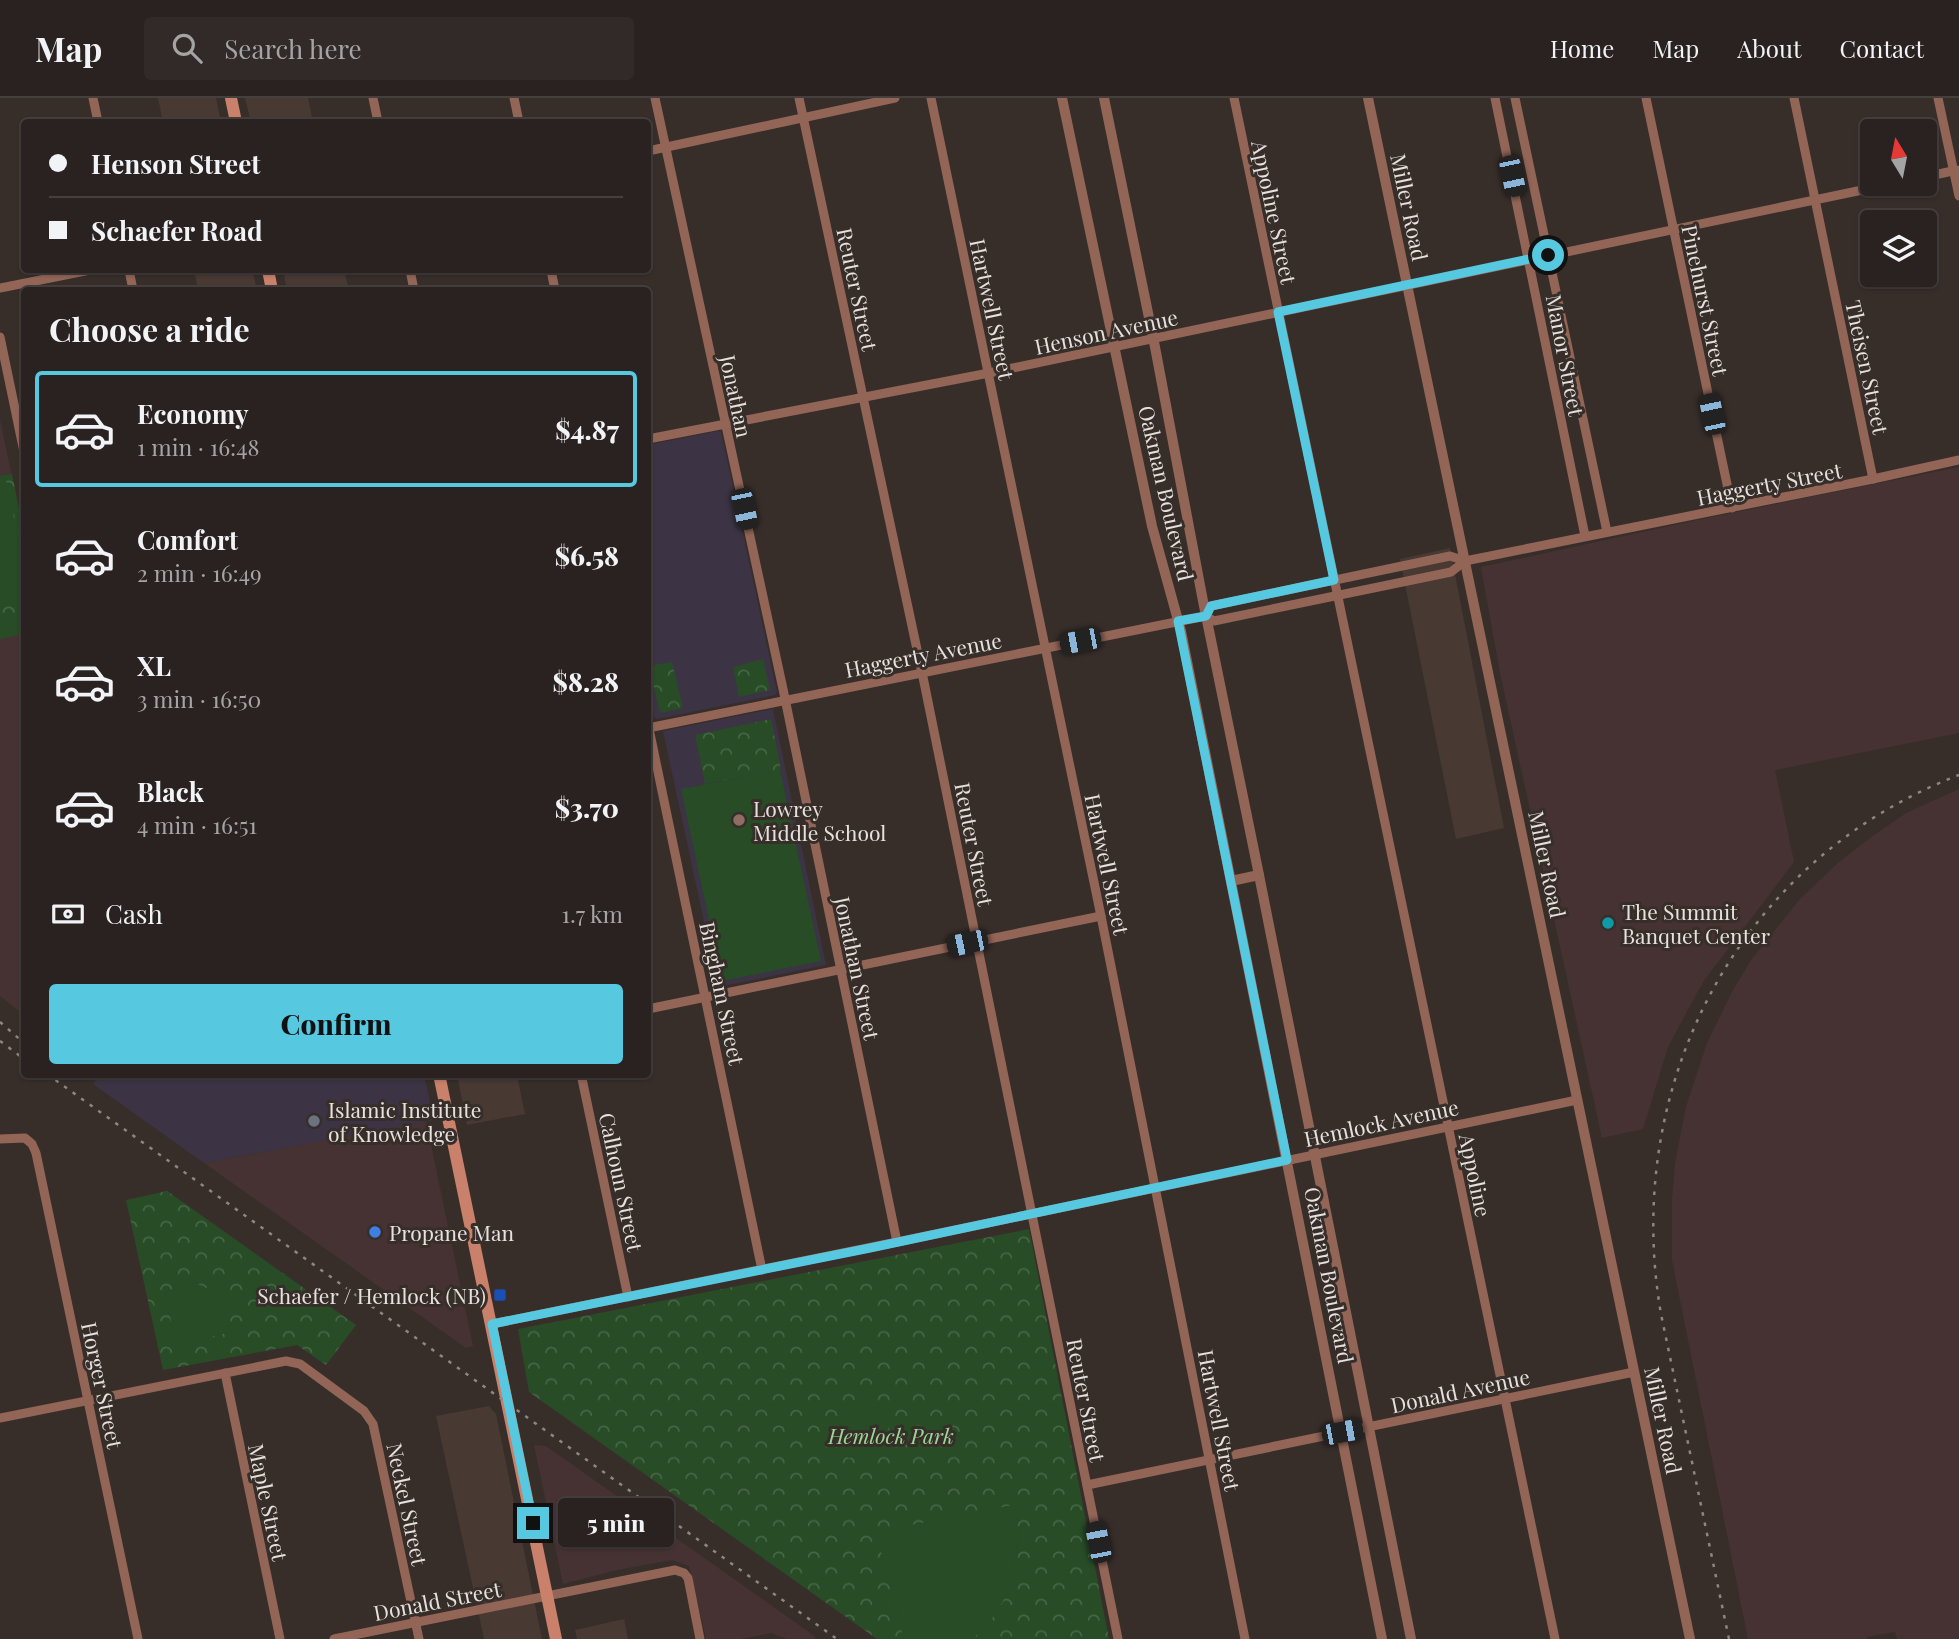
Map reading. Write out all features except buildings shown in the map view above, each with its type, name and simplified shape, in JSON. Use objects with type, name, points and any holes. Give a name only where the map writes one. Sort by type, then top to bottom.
[{"type":"main road","points":[[231,98],[235,119]]},
{"type":"main road","points":[[440,1078],[556,1639]]},
{"type":"street","points":[[93,98],[97,119]]},
{"type":"street","points":[[373,98],[377,119]]},
{"type":"street","points":[[514,98],[518,119]]},
{"type":"street","name":"Jonathan","points":[[655,98],[785,700]]},
{"type":"street","name":"Reuter Street","points":[[800,98],[922,672],[1118,1639]]},
{"type":"street","points":[[651,150],[895,98]]},
{"type":"street","name":"Hartwell Street","points":[[931,98],[1101,916],[1245,1639]]},
{"type":"street","name":"Oakman Boulevard","points":[[1062,98],[1152,526],[1178,621],[1382,1639]]},
{"type":"street","name":"Oakman Boulevard","points":[[1104,98],[1411,1639]]},
{"type":"street","name":"Appoline Street","points":[[1234,98],[1338,596]]},
{"type":"street","name":"Miller Road","points":[[1368,98],[1690,1639]]},
{"type":"street","name":"Manor Street","points":[[1495,98],[1584,536]]},
{"type":"street","name":"Manor Street","points":[[1515,98],[1607,532]]},
{"type":"street","name":"Pinehurst Street","points":[[1646,98],[1732,508]]},
{"type":"street","name":"Theisen Street","points":[[1794,98],[1873,480]]},
{"type":"street","points":[[1938,98],[1956,170],[1959,196]]},
{"type":"street","points":[[1937,174],[1956,170]]},
{"type":"street","points":[[1529,259],[1860,191]]},
{"type":"street","name":"Henson Avenue","points":[[651,438],[989,373],[1529,259]]},
{"type":"street","points":[[0,288],[75,273]]},
{"type":"street","points":[[0,337],[21,438]]},
{"type":"street","name":"Haggerty Street","points":[[1584,536],[1873,480],[1959,460]]},
{"type":"street","name":"Haggerty Avenue","points":[[651,726],[1178,621],[1206,616],[1214,621],[1338,596],[1451,572],[1465,561],[1584,536]]},
{"type":"street","name":"Haggerty Avenue","points":[[1206,616],[1211,606],[1450,556],[1465,561]]},
{"type":"street","points":[[1405,565],[1408,581]]},
{"type":"street","points":[[1274,593],[1276,608]]},
{"type":"street","name":"Appoline","points":[[1338,596],[1555,1639]]},
{"type":"street","name":"Jonathan Street","points":[[785,700],[897,1242]]},
{"type":"street","name":"Bingham Street","points":[[651,741],[762,1270]]},
{"type":"street","points":[[1231,881],[1259,875]]},
{"type":"street","points":[[651,1008],[1101,916]]},
{"type":"street","name":"Calhoun Street","points":[[582,1078],[628,1297]]},
{"type":"street","name":"Hemlock Avenue","points":[[492,1324],[1577,1100]]},
{"type":"street","name":"Horger Street","points":[[0,1139],[19,1137],[29,1140],[36,1153],[138,1639]]},
{"type":"street","name":"Neckel Street","points":[[225,1373],[290,1361],[300,1364],[365,1411],[373,1424],[419,1639]]},
{"type":"street","name":"Donald Avenue","points":[[1087,1485],[1634,1372]]},
{"type":"street","points":[[0,1418],[225,1373]]},
{"type":"street","name":"Maple Street","points":[[225,1373],[280,1639]]},
{"type":"street","points":[[547,1597],[676,1570],[688,1578],[700,1639]]},
{"type":"street","name":"Donald Street","points":[[334,1639],[547,1597]]},
{"type":"shaded area","points":[[158,98],[216,98],[220,119],[162,119]]},
{"type":"shaded area","points":[[245,98],[308,98],[312,119],[250,119]]},
{"type":"shaded area","points":[[195,273],[253,273],[256,287],[197,287]]},
{"type":"shaded area","points":[[284,273],[345,273],[348,287],[286,287]]},
{"type":"shaded area","points":[[0,420],[21,520],[21,1013],[0,996]]},
{"type":"shaded area","points":[[721,432],[777,692],[775,695],[654,718],[651,703],[651,444]]},
{"type":"shaded area","points":[[1959,467],[1959,733],[1775,770],[1794,862],[1703,982],[1668,1047],[1643,1129],[1602,1138],[1500,673],[1481,567]]},
{"type":"shaded area","points":[[1450,548],[1504,828],[1456,839],[1400,559]]},
{"type":"shaded area","name":"Lowrey Middle School","points":[[773,709],[826,965],[718,987],[663,731]]},
{"type":"shaded area","points":[[1959,789],[1959,1639],[1897,1639],[1895,1632],[1867,1639],[1748,1639],[1672,1260],[1675,1163],[1686,1107],[1707,1043],[1732,992],[1751,960],[1800,899],[1839,862],[1906,813]]},
{"type":"shaded area","points":[[98,1078],[425,1078],[434,1120],[204,1163],[93,1084]]},
{"type":"shaded area","points":[[458,1078],[518,1078],[525,1114],[467,1125]]},
{"type":"shaded area","points":[[426,1121],[473,1346],[466,1348],[204,1163]]},
{"type":"shaded area","points":[[489,1406],[496,1414],[542,1639],[484,1639],[436,1416]]},
{"type":"shaded area","points":[[534,1445],[546,1446],[816,1637],[787,1639],[771,1633],[742,1639],[706,1639],[689,1566],[672,1560],[563,1584]]},
{"type":"shaded area","points":[[624,1619],[628,1639],[577,1639],[575,1630]]},
{"type":"green space","points":[[12,474],[21,518],[21,635],[0,639],[0,476]]},
{"type":"green space","points":[[5,475],[21,552],[21,589],[0,593],[0,476]]},
{"type":"green space","points":[[763,659],[770,690],[739,697],[733,667]]},
{"type":"green space","points":[[672,662],[683,708],[660,713],[651,666]]},
{"type":"green space","points":[[771,719],[781,770],[705,784],[695,735]]},
{"type":"green space","name":"Lowrey Middle School","points":[[780,770],[821,961],[722,981],[681,789]]},
{"type":"green space","points":[[167,1191],[356,1325],[326,1365],[297,1345],[163,1370],[126,1200]]},
{"type":"green space","name":"Hemlock Park","points":[[1029,1229],[1109,1639],[877,1639],[529,1392],[518,1329]]},
{"type":"green space","points":[[189,1282],[207,1288],[222,1299],[229,1314],[227,1333],[176,1344],[165,1292]]},
{"type":"green space","points":[[884,1406],[892,1450],[848,1458],[840,1414]]},
{"type":"green space","points":[[1013,1505],[1017,1542],[1015,1560],[1012,1578],[997,1612],[971,1639],[904,1639],[878,1540],[886,1530]]},
{"type":"railway","points":[[1729,1639],[1661,1314],[1653,1229],[1660,1145],[1680,1065],[1712,990],[1757,922],[1814,862],[1881,813],[1959,775]]},
{"type":"railway","points":[[0,1022],[21,1040]]},
{"type":"railway","points":[[0,1041],[21,1057]]},
{"type":"railway","points":[[53,1078],[837,1639]]},
{"type":"place","name":"Lowrey Middle School","points":[[739,820]]},
{"type":"place","name":"The Summit Banquet Center","points":[[1608,923]]},
{"type":"place","name":"Islamic Institute of Knowledge","points":[[314,1121]]},
{"type":"place","name":"Propane Man","points":[[375,1232]]},
{"type":"place","name":"Schaefer / Hemlock (NB)","points":[[500,1295]]},
{"type":"route","points":[[533,1523],[492,1324],[1287,1160],[1178,621],[1206,616],[1211,606],[1334,580],[1278,312],[1548,255]]}]
